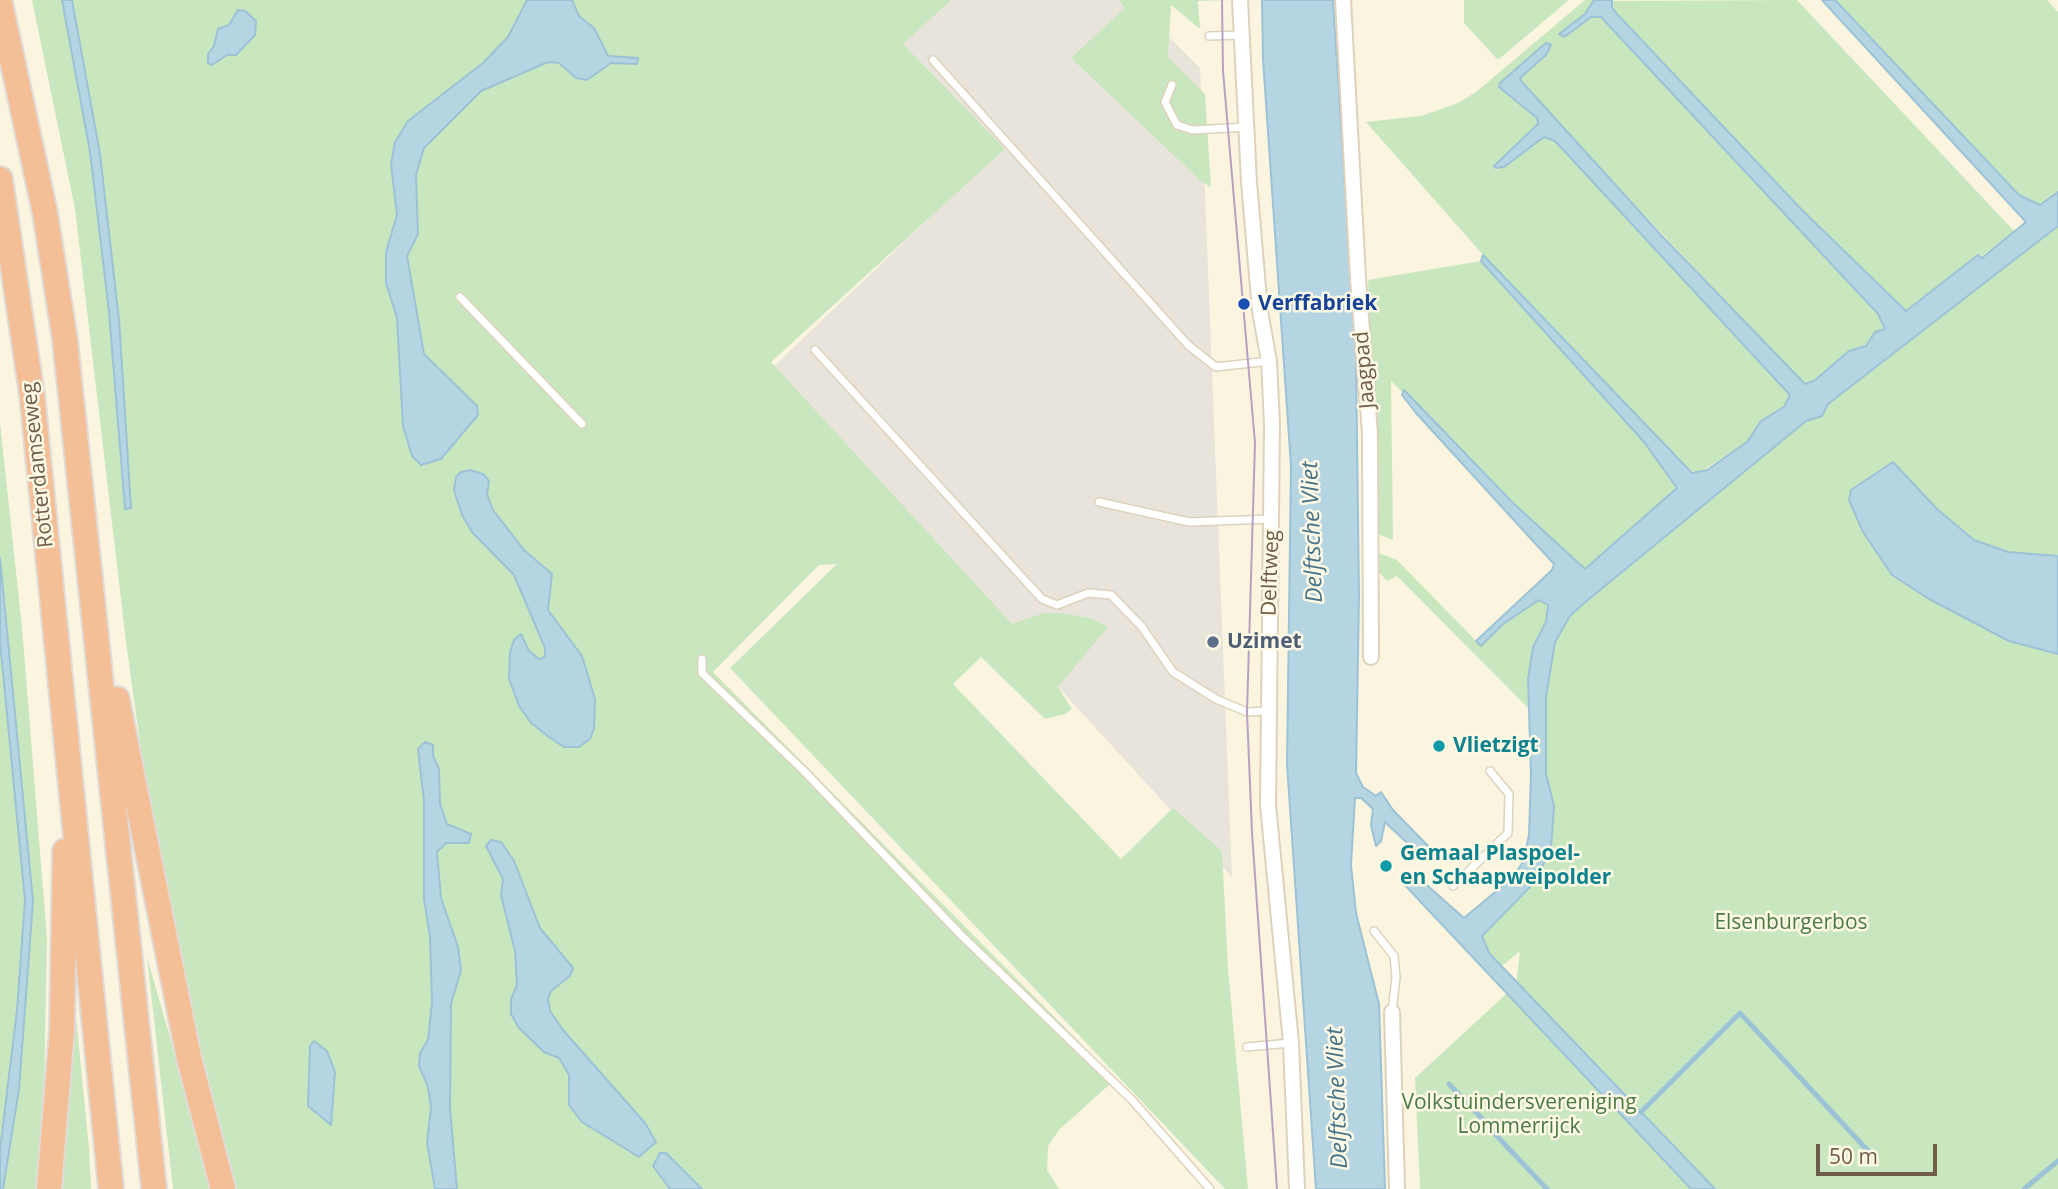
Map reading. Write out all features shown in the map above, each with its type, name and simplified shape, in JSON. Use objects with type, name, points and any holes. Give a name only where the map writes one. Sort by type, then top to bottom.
[{"type":"highway","name":"Rotterdamseweg","points":[[0,3],[45,213],[65,340],[90,568]]},
{"type":"highway","name":"Rotterdamseweg","points":[[0,179],[32,396],[68,752]]},
{"type":"highway","points":[[90,568],[154,1189]]},
{"type":"highway","points":[[90,568],[183,1031],[223,1189]]},
{"type":"highway","points":[[49,1189],[62,1030],[68,752]]},
{"type":"highway","points":[[68,752],[111,1189]]},
{"type":"street","name":"Delftweg","points":[[1240,0],[1244,35],[1248,182],[1260,311],[1269,361],[1272,519],[1268,805],[1276,916],[1291,1043],[1297,1189]]},
{"type":"street","name":"Jaagpad","points":[[1343,0],[1357,265],[1370,434],[1371,657]]},
{"type":"street","points":[[1392,1012],[1397,1189]]},
{"type":"lane","points":[[1209,36],[1244,35]]},
{"type":"lane","points":[[933,60],[1188,345],[1216,367],[1269,361]]},
{"type":"lane","points":[[1172,85],[1165,102],[1177,125],[1192,130],[1248,127]]},
{"type":"lane","points":[[460,297],[582,424]]},
{"type":"lane","points":[[815,350],[1042,600],[1057,606],[1088,593],[1111,595],[1142,627],[1173,672],[1216,699],[1238,709],[1247,712],[1268,711]]},
{"type":"lane","points":[[1099,502],[1189,522],[1272,519]]},
{"type":"lane","points":[[702,659],[702,673],[804,771],[961,935],[1132,1101],[1210,1189]]},
{"type":"lane","points":[[1453,886],[1508,833],[1509,794],[1490,771]]},
{"type":"lane","points":[[1374,931],[1394,956],[1396,977],[1392,1012]]},
{"type":"lane","points":[[1247,1047],[1291,1043]]},
{"type":"shaded area","points":[[931,0],[1132,0],[1200,68],[1232,877],[769,371],[996,154],[889,42]]},
{"type":"green space","points":[[32,0],[951,0],[903,44],[1005,149],[771,362],[1012,624],[1044,613],[1062,613],[1090,618],[1108,627],[1058,687],[1072,709],[1065,714],[1045,719],[981,657],[953,684],[1121,859],[1173,808],[1222,851],[1228,968],[1248,1189],[1225,1189],[730,668],[837,564],[819,565],[713,672],[1108,1071],[1103,1077],[1110,1084],[1059,1130],[1048,1146],[1047,1170],[1059,1189],[233,1189],[189,1027],[152,830],[126,642],[75,209]]},
{"type":"green space","points":[[1119,0],[1232,0],[1198,1],[1200,29],[1171,5],[1168,57],[1205,94],[1211,187],[1202,182],[1071,58],[1125,8]]},
{"type":"green space","points":[[1464,0],[1569,0],[1498,60],[1464,23]]},
{"type":"green space","points":[[1585,0],[1594,0],[1585,14],[1560,33],[1564,37],[1591,17],[1601,17],[1795,223],[1886,325],[1866,346],[1855,352],[1849,351],[1814,381],[1805,384],[1800,381],[1535,98],[1520,78],[1531,67],[1516,70],[1499,87],[1537,118],[1538,124],[1494,166],[1495,168],[1498,170],[1544,137],[1555,141],[1790,395],[1784,407],[1761,421],[1747,442],[1697,474],[1683,465],[1483,255],[1366,122],[1421,116],[1458,103],[1476,92]]},
{"type":"green space","points":[[1797,0],[2015,232],[1906,311],[1802,210],[1617,14],[1611,1]]},
{"type":"green space","points":[[1835,0],[2047,0],[2058,12],[2058,192],[2040,205],[2019,195]]},
{"type":"green space","name":"Elsenburgerbos","points":[[2058,221],[2058,1189],[1420,1189],[1415,1078],[1516,985],[1520,951],[1502,966],[1489,953],[1482,936],[1527,890],[1538,700],[1555,617]]},
{"type":"green space","points":[[1481,261],[1644,442],[1677,487],[1585,569],[1549,538],[1391,381],[1393,540],[1378,534],[1368,280]]},
{"type":"green space","points":[[0,423],[22,627],[47,939],[44,1091],[35,1189],[3,1189],[19,1089],[33,901],[0,558]]},
{"type":"green space","points":[[1378,553],[1397,560],[1481,646],[1503,624],[1532,604],[1539,600],[1548,605],[1546,622],[1533,647],[1528,679],[1529,709],[1397,576],[1387,581],[1378,571]]},
{"type":"green space","points":[[0,642],[25,900],[17,1010],[0,1150]]},
{"type":"green space","points":[[147,957],[193,1118],[213,1189],[173,1189]]},
{"type":"green space","points":[[71,966],[91,1189],[59,1189],[65,1149]]},
{"type":"water","points":[[62,0],[72,0],[100,154],[119,320],[131,508],[125,509],[109,312],[90,152]]},
{"type":"water","points":[[527,0],[572,0],[579,16],[594,28],[608,56],[638,58],[637,64],[611,63],[587,80],[576,78],[559,63],[548,62],[481,91],[424,148],[416,175],[418,234],[407,256],[424,354],[477,406],[478,415],[441,459],[421,465],[412,456],[403,426],[397,318],[386,283],[386,252],[397,215],[391,164],[395,142],[408,121],[483,63],[508,37]]},
{"type":"water","name":"Delftsche Vliet","points":[[1262,0],[1333,0],[1356,359],[1359,596],[1356,773],[1363,787],[1376,796],[1381,792],[1393,810],[1431,849],[1422,857],[1385,822],[1381,841],[1376,846],[1371,825],[1373,809],[1361,798],[1355,798],[1351,865],[1356,913],[1379,1004],[1385,1189],[1316,1189],[1287,764],[1291,466],[1263,59]]},
{"type":"water","points":[[1594,0],[1612,0],[1612,7],[1617,14],[1802,210],[1906,311],[1978,255],[1982,258],[2026,222],[1822,0],[1835,0],[2019,195],[2040,205],[2058,192],[2058,226],[1828,404],[1822,416],[1806,421],[1583,604],[1570,616],[1555,642],[1546,697],[1546,774],[1554,806],[1551,849],[1534,883],[1482,936],[1489,953],[1715,1189],[1691,1189],[1401,881],[1412,872],[1464,918],[1512,878],[1523,862],[1529,835],[1531,774],[1528,679],[1533,647],[1546,622],[1548,605],[1539,600],[1503,624],[1481,646],[1476,641],[1552,570],[1554,564],[1416,413],[1402,395],[1404,390],[1513,503],[1585,569],[1677,488],[1644,442],[1481,261],[1483,255],[1692,473],[1707,470],[1747,442],[1761,421],[1784,407],[1790,395],[1555,141],[1544,137],[1504,167],[1494,166],[1538,124],[1537,118],[1499,87],[1500,83],[1546,43],[1551,45],[1546,55],[1520,78],[1522,82],[1661,235],[1805,384],[1814,381],[1849,351],[1866,346],[1875,332],[1885,329],[1878,314],[1601,17],[1591,17],[1564,37],[1559,34],[1585,14]]},
{"type":"water","points":[[238,10],[245,11],[256,21],[255,35],[236,55],[227,55],[212,65],[208,63],[208,54],[214,46],[218,29],[229,25]]},
{"type":"water","points":[[1893,462],[1937,509],[1974,540],[2008,552],[2058,556],[2058,654],[2009,641],[1929,599],[1892,575],[1863,532],[1849,500],[1851,490]]},
{"type":"water","points":[[470,470],[483,474],[489,481],[487,494],[493,510],[524,550],[552,574],[548,610],[582,656],[595,699],[594,729],[590,739],[579,747],[564,747],[549,737],[531,723],[519,706],[509,679],[510,652],[514,640],[521,634],[529,651],[539,659],[545,657],[545,648],[514,575],[472,532],[462,515],[454,490],[456,477],[461,472]]},
{"type":"water","points":[[0,558],[33,901],[19,1089],[3,1189],[0,1189],[0,1150],[17,1010],[25,900],[0,642]]},
{"type":"water","points":[[425,742],[433,745],[433,756],[439,769],[440,804],[447,824],[471,834],[469,843],[446,843],[437,852],[441,898],[458,947],[461,970],[451,1004],[450,1108],[457,1189],[435,1189],[427,1142],[431,1108],[428,1087],[419,1066],[420,1053],[428,1040],[432,1002],[430,937],[424,899],[424,801],[418,749]]},
{"type":"water","points":[[491,840],[501,842],[514,861],[540,928],[573,968],[570,976],[551,991],[548,999],[550,1011],[563,1030],[645,1123],[656,1142],[639,1157],[582,1122],[569,1105],[569,1075],[559,1058],[544,1052],[519,1028],[511,1014],[511,999],[517,985],[515,951],[501,895],[503,879],[486,846]]},
{"type":"water","points":[[314,1041],[327,1051],[335,1072],[331,1125],[308,1106],[310,1046]]},
{"type":"water","points":[[660,1153],[666,1153],[702,1189],[670,1189],[653,1166]]},
{"type":"waterway","points":[[1641,1112],[1740,1013],[1871,1154]]},
{"type":"waterway","points":[[1449,1084],[1490,1127]]},
{"type":"waterway","points":[[1494,1133],[1547,1189]]},
{"type":"waterway","points":[[2024,1189],[2058,1161]]},
{"type":"tram line","points":[[1222,0],[1223,71],[1255,443],[1247,712],[1252,833],[1277,1189]]},
{"type":"place","name":"Verffabriek","points":[[1244,304]]},
{"type":"place","name":"Uzimet","points":[[1213,642]]},
{"type":"place","name":"Vlietzigt","points":[[1439,746]]},
{"type":"place","name":"Gemaal Plaspoel- en Schaapweipolder","points":[[1386,866]]},
{"type":"park label","name":"Volkstuindersvereniging Lommerrijck","points":[[1519,1115]]}]
